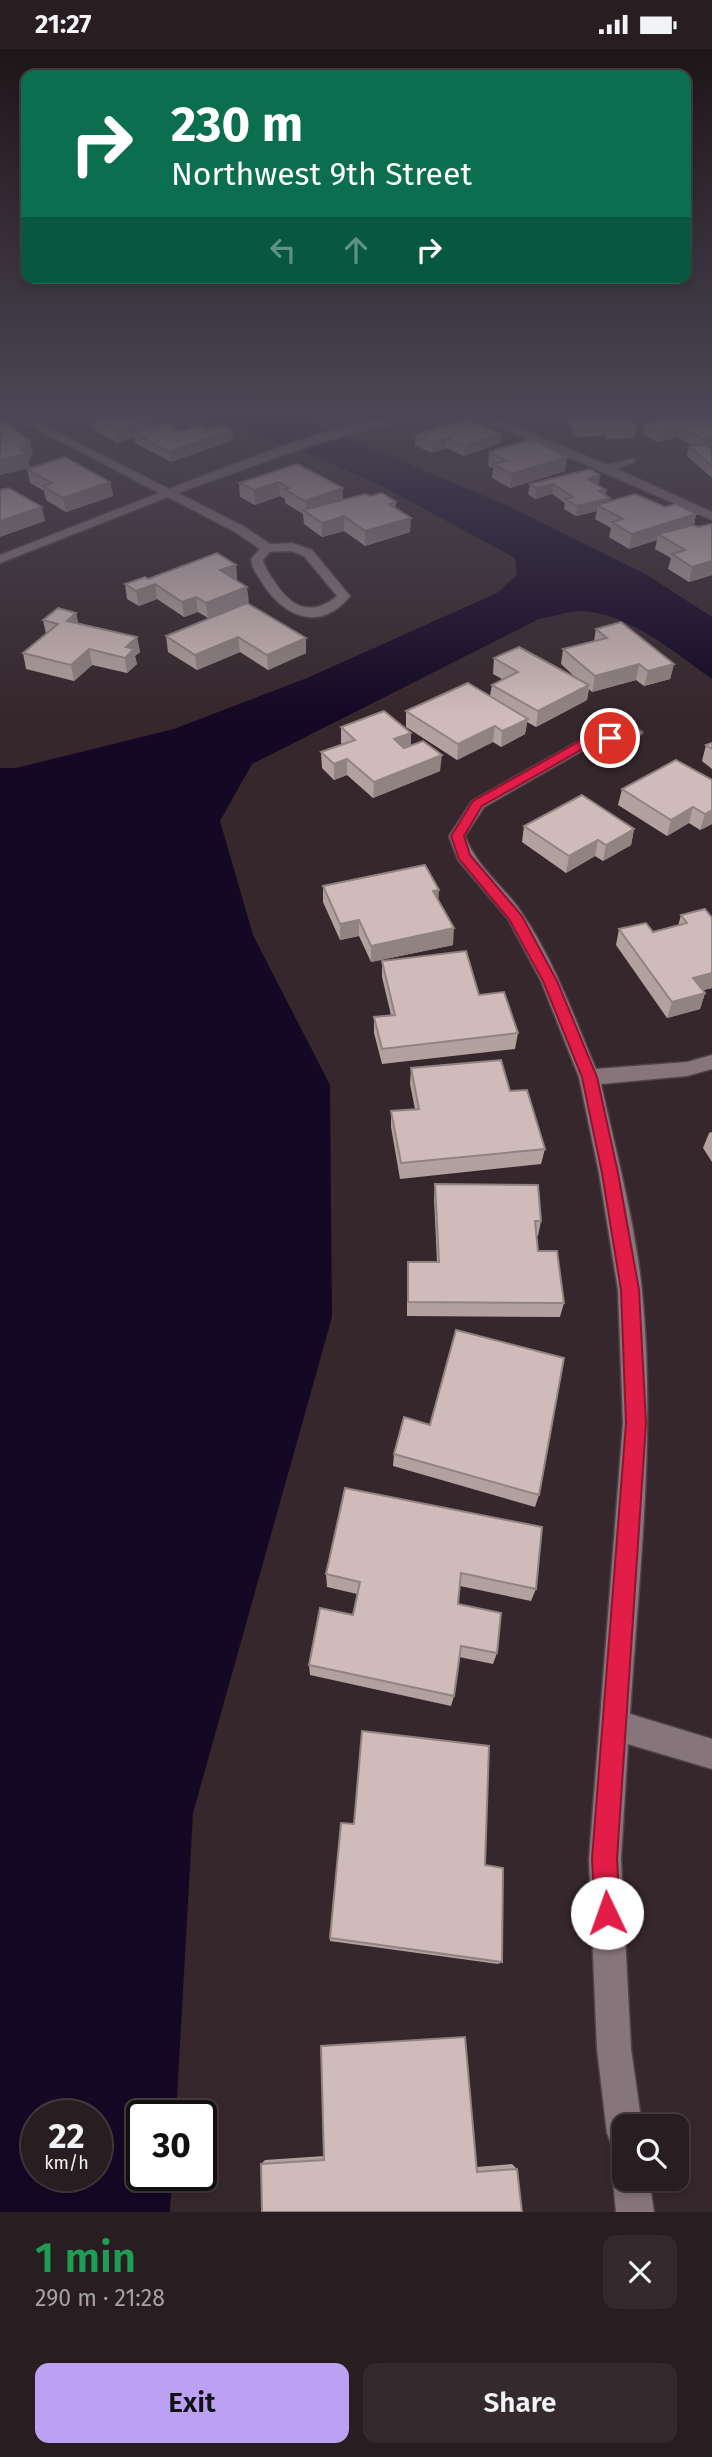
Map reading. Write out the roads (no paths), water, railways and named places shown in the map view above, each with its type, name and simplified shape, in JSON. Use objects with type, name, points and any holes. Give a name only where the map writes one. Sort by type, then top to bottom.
[{"type":"street","points":[[0,559],[120,513]]},
{"type":"street","points":[[207,513],[239,529],[267,548],[292,547],[308,553],[344,596],[335,606],[321,612],[288,607],[258,567],[257,559],[267,548]]},
{"type":"street","points":[[623,2114],[614,2049],[605,1859],[635,1410],[630,1290],[610,1173],[589,1077],[550,981],[515,916],[464,856],[457,836],[478,804],[584,744],[636,732]]},
{"type":"street","points":[[589,1077],[687,1069],[712,1062]]},
{"type":"street","points":[[615,1725],[712,1754]]},
{"type":"street","points":[[632,2191],[635,2212]]}]
